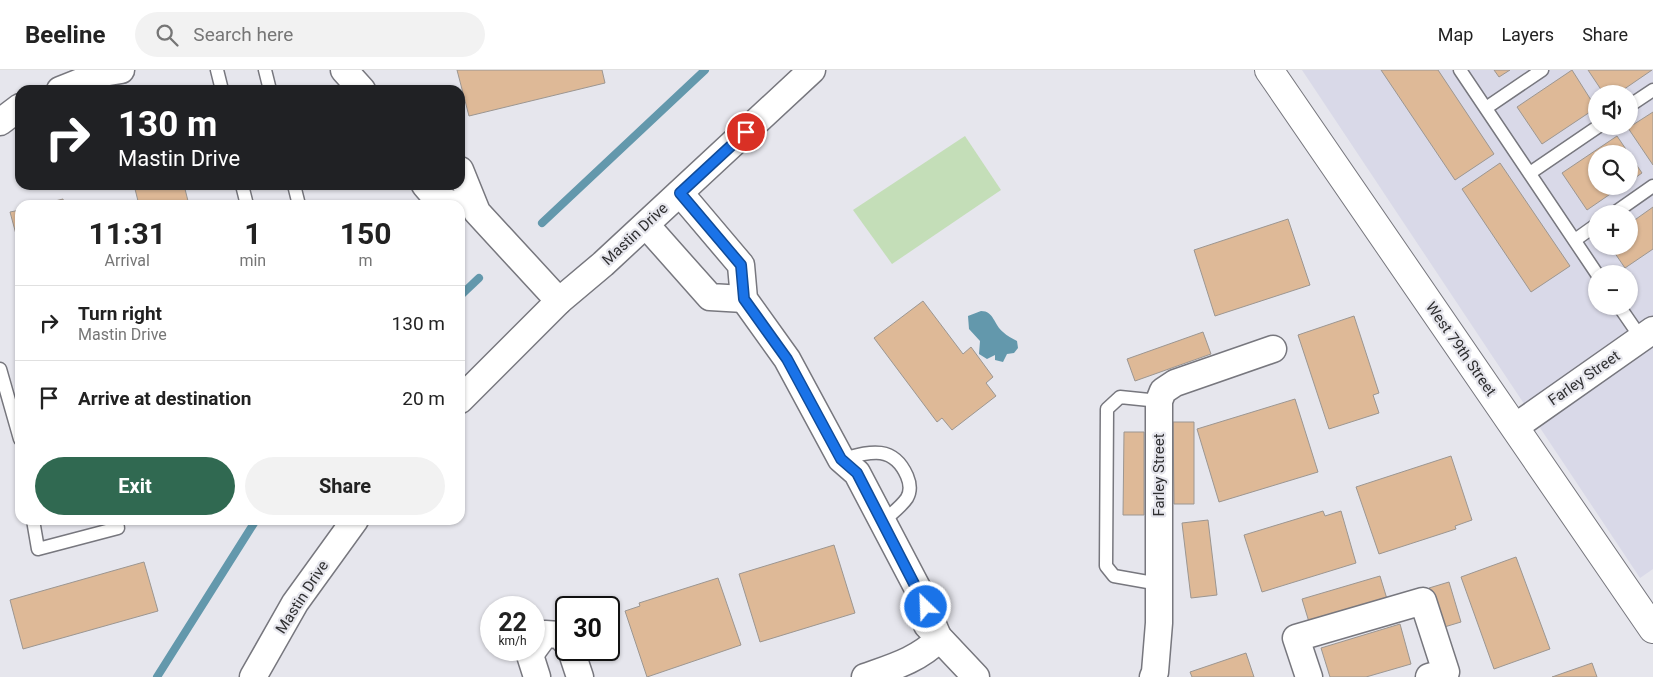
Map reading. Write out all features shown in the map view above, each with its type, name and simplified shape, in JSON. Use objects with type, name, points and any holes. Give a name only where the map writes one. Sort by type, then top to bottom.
[{"type":"street","points":[[73,85],[103,73],[121,70]]},
{"type":"street","points":[[344,70],[358,85]]},
{"type":"street","name":"Mastin Drive","points":[[465,395],[559,301],[646,225],[812,70]]},
{"type":"street","name":"West 79th Street","points":[[1269,70],[1653,629]]},
{"type":"street","points":[[0,122],[15,111]]},
{"type":"street","points":[[429,190],[440,200]]},
{"type":"street","points":[[680,193],[741,265],[744,299],[787,359],[841,459],[857,473],[874,526],[919,591],[939,638],[976,677]]},
{"type":"street","points":[[465,209],[559,301]]},
{"type":"street","points":[[646,225],[710,297],[744,299]]},
{"type":"street","name":"Farley Street","points":[[1515,426],[1647,334]]},
{"type":"street","points":[[1159,401],[1163,391],[1175,383],[1273,349]]},
{"type":"street","name":"Farley Street","points":[[1153,677],[1158,633],[1159,401]]},
{"type":"street","name":"Mastin Drive","points":[[253,677],[295,603],[351,525]]},
{"type":"street","points":[[1309,677],[1296,638],[1423,601],[1446,672],[1429,677]]},
{"type":"street","points":[[866,677],[913,660],[928,650],[939,638]]},
{"type":"street","points":[[532,661],[537,677]]},
{"type":"street","points":[[575,661],[580,677]]},
{"type":"lane","points":[[217,70],[221,85]]},
{"type":"lane","points":[[265,70],[269,85]]},
{"type":"lane","points":[[1460,70],[1591,265]]},
{"type":"lane","points":[[1486,108],[1542,70]]},
{"type":"lane","points":[[1638,100],[1653,90]]},
{"type":"lane","points":[[1530,173],[1588,133]]},
{"type":"lane","points":[[1626,205],[1653,186]]},
{"type":"lane","points":[[1575,240],[1588,231]]},
{"type":"lane","points":[[1628,315],[1647,334]]},
{"type":"lane","points":[[0,369],[15,420]]},
{"type":"lane","points":[[1159,401],[1120,397],[1108,409],[1106,566],[1114,576],[1159,584]]},
{"type":"lane","points":[[841,459],[867,452],[878,452],[892,455],[903,468],[910,484],[908,497],[874,526]]},
{"type":"lane","points":[[34,525],[38,549],[118,528],[117,525]]},
{"type":"shaded area","points":[[1302,70],[1653,70],[1653,569],[1640,578]]},
{"type":"green space","points":[[965,136],[1001,190],[892,264],[853,210]]},
{"type":"water","points":[[981,311],[989,313],[1006,335],[1017,341],[1018,348],[1014,353],[1007,354],[1003,362],[995,360],[995,355],[987,359],[979,354],[980,341],[969,329],[968,316]]},
{"type":"building","points":[[457,70],[602,70],[605,83],[469,116],[465,101],[465,85],[461,85]]},
{"type":"building","points":[[1381,70],[1438,70],[1494,154],[1455,180]]},
{"type":"building","points":[[1494,70],[1510,70],[1499,77]]},
{"type":"building","points":[[1572,70],[1588,95],[1588,113],[1542,144],[1517,107]]},
{"type":"building","points":[[1588,70],[1652,70],[1630,85],[1598,85]]},
{"type":"building","points":[[1653,112],[1653,165],[1633,135],[1638,135],[1638,122]]},
{"type":"building","points":[[1617,136],[1623,145],[1604,145]]},
{"type":"building","points":[[1588,156],[1588,195],[1609,195],[1594,205],[1588,205],[1587,210],[1562,173]]},
{"type":"building","points":[[1500,163],[1570,266],[1531,292],[1462,189]]},
{"type":"building","points":[[1638,167],[1642,173],[1638,176]]},
{"type":"building","points":[[135,190],[185,190],[188,200],[138,200]]},
{"type":"building","points":[[1653,207],[1653,249],[1629,265],[1623,265],[1616,255],[1638,255],[1638,218]]},
{"type":"building","points":[[15,211],[15,230],[10,212]]},
{"type":"building","points":[[1288,219],[1310,285],[1215,316],[1194,250]]},
{"type":"building","points":[[923,301],[963,354],[971,347],[993,377],[986,383],[996,396],[952,430],[942,418],[937,422],[874,338]]},
{"type":"building","points":[[1354,316],[1379,393],[1373,395],[1379,413],[1329,429],[1298,335]]},
{"type":"building","points":[[1203,332],[1211,354],[1135,381],[1127,359]]},
{"type":"building","points":[[1295,399],[1318,472],[1219,502],[1197,429]]},
{"type":"building","points":[[1173,422],[1194,422],[1194,504],[1174,504]]},
{"type":"building","points":[[1124,432],[1144,432],[1144,515],[1123,515]]},
{"type":"building","points":[[1451,456],[1472,520],[1455,526],[1456,529],[1379,554],[1356,487]]},
{"type":"building","points":[[1323,511],[1325,516],[1341,511],[1356,563],[1262,592],[1244,535]]},
{"type":"building","points":[[1208,520],[1217,595],[1191,598],[1182,523]]},
{"type":"building","points":[[834,545],[855,613],[760,642],[739,574]]},
{"type":"building","points":[[1516,557],[1550,649],[1494,669],[1461,577]]},
{"type":"building","points":[[144,562],[158,611],[23,649],[10,600]]},
{"type":"building","points":[[1380,576],[1387,599],[1309,622],[1302,599]]},
{"type":"building","points":[[718,578],[741,645],[647,677],[625,611],[640,606],[639,603]]},
{"type":"building","points":[[1449,582],[1461,622],[1441,628],[1429,588]]},
{"type":"building","points":[[1400,624],[1411,664],[1366,677],[1330,677],[1321,648]]},
{"type":"building","points":[[1246,653],[1254,677],[1192,677],[1190,672]]},
{"type":"building","points":[[1592,663],[1597,677],[1552,677]]},
{"type":"waterway","points":[[542,223],[705,70]]},
{"type":"waterway","points":[[465,291],[479,278]]},
{"type":"waterway","points":[[157,677],[253,525]]},
{"type":"route","points":[[746,132],[680,193],[741,265],[744,299],[787,359],[841,459],[857,473],[926,607]]}]
